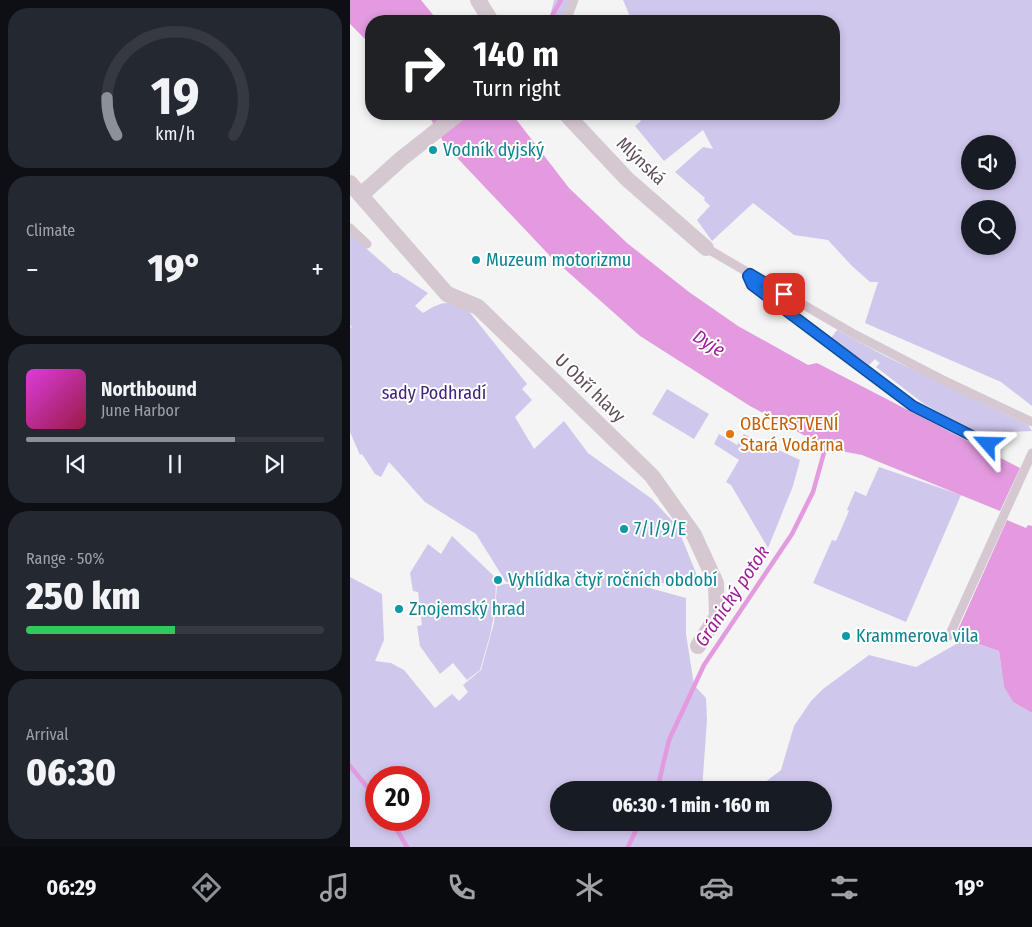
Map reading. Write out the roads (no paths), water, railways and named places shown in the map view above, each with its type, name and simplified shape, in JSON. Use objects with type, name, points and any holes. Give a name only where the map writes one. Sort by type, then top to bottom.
[{"type":"street","points":[[361,195],[401,159],[450,120]]},
{"type":"street","name":"Mlýnská","points":[[572,120],[628,179],[706,248]]},
{"type":"street","name":"U Obří hlavy","points":[[350,182],[448,294],[478,307],[652,476],[694,534],[716,583],[717,616],[698,646]]},
{"type":"lane","points":[[568,15],[574,0]]},
{"type":"lane","points":[[350,228],[367,244]]},
{"type":"lane","points":[[706,248],[852,333],[941,379],[1032,422]]},
{"type":"lane","points":[[750,274],[748,279],[752,285],[913,406],[988,444]]},
{"type":"lane","points":[[949,636],[1032,453]]},
{"type":"water","points":[[350,0],[421,0],[433,15],[365,15],[365,39],[350,24]]},
{"type":"water","name":"Dyje","points":[[431,120],[517,120],[569,188],[627,243],[689,292],[738,326],[808,365],[817,363],[1020,468],[1000,511],[862,455],[836,450],[811,439],[750,406],[640,336],[550,256],[445,145]]},
{"type":"water","points":[[1007,520],[1026,528],[1028,525],[1032,526],[1032,713],[1013,702],[1004,687],[999,651],[969,641],[958,643],[953,641]]},
{"type":"waterway","points":[[552,15],[561,0]]},
{"type":"waterway","name":"Gránický potok","points":[[659,781],[669,740],[704,665],[792,534],[813,492],[827,442]]},
{"type":"waterway","name":"Gránický potok","points":[[350,766],[365,784]]},
{"type":"waterway","name":"Gránický potok","points":[[398,831],[407,847]]},
{"type":"waterway","name":"Gránický potok","points":[[628,847],[636,831]]},
{"type":"place","name":"Vodník dyjský","points":[[433,150]]},
{"type":"place","name":"Muzeum motorizmu","points":[[476,260]]},
{"type":"place","name":"OBČERSTVENÍ Stará Vodárna","points":[[730,434]]},
{"type":"place","name":"7/I/9/E","points":[[624,529]]},
{"type":"place","name":"Vyhlídka čtyř ročních období","points":[[498,580]]},
{"type":"place","name":"Znojemský hrad","points":[[399,609]]},
{"type":"place","name":"Krammerova vila","points":[[846,636]]},
{"type":"park label","name":"sady Podhradí","points":[[434,393]]}]
